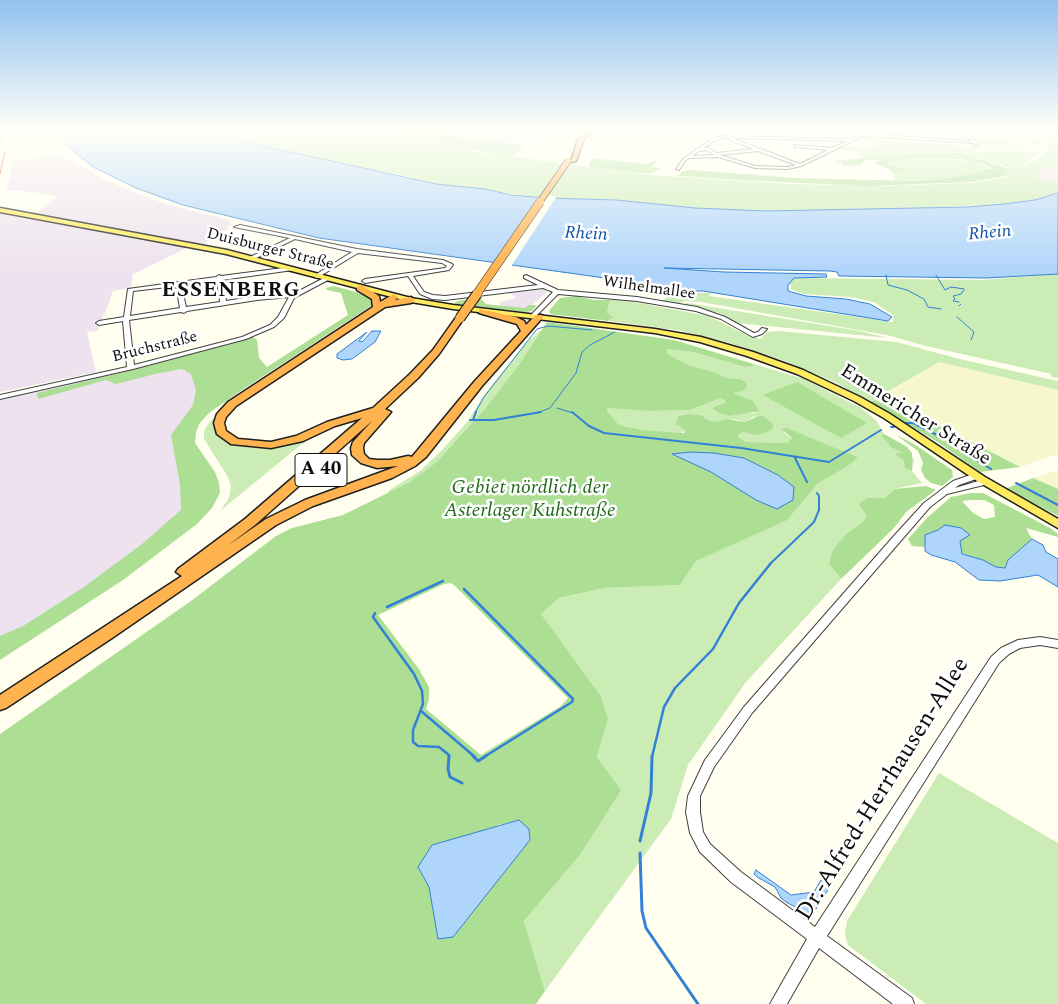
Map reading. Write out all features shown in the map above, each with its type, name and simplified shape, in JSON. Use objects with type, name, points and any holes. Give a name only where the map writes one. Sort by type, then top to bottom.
[{"type":"highway","name":"A 40","points":[[0,703],[107,634],[210,563],[302,487],[428,370],[442,355],[464,318],[559,178]]},
{"type":"highway","points":[[363,285],[376,298],[378,306]]},
{"type":"highway","points":[[377,411],[331,424],[299,439],[272,445],[258,446],[235,442],[221,432],[219,423],[221,416],[232,404],[392,296]]},
{"type":"highway","points":[[378,306],[396,301],[411,300]]},
{"type":"highway","points":[[482,311],[513,319],[521,323],[523,329]]},
{"type":"highway","points":[[428,370],[359,442],[357,452],[360,458],[370,463],[384,465],[398,463],[413,456],[523,329],[536,317]]},
{"type":"highway","points":[[210,563],[278,518],[308,503],[388,475],[412,464],[422,455],[478,384],[536,317]]},
{"type":"highway","name":"A 40","points":[[0,694],[103,627],[250,522],[377,411],[436,352],[464,318]]},
{"type":"main road","name":"Duisburger Straße","points":[[0,210],[252,258],[326,279],[363,285],[392,296],[411,300],[536,317]]},
{"type":"main road","name":"Emmericher Straße","points":[[536,317],[671,334],[768,360],[828,384],[857,399],[981,479],[1058,524]]},
{"type":"street","points":[[236,227],[240,226],[293,239],[357,251],[442,262],[450,265],[449,268],[408,274],[363,285]]},
{"type":"street","points":[[252,258],[293,239]]},
{"type":"street","points":[[317,276],[357,251]]},
{"type":"street","points":[[131,368],[127,320],[130,290],[292,269]]},
{"type":"street","points":[[306,273],[312,278],[310,287]]},
{"type":"street","points":[[408,274],[422,293],[432,297],[445,298],[543,286]]},
{"type":"street","points":[[219,277],[223,304]]},
{"type":"street","name":"Wilhelmallee","points":[[526,277],[557,292],[621,297],[706,312],[753,335],[760,333],[764,329]]},
{"type":"street","points":[[99,324],[297,294],[326,279]]},
{"type":"street","points":[[178,283],[184,311]]},
{"type":"street","points":[[536,317],[557,292]]},
{"type":"street","name":"Bruchstraße","points":[[0,397],[209,349],[262,331],[272,326],[281,318],[289,300],[297,294]]},
{"type":"street","points":[[906,1004],[736,877],[705,848],[697,833],[693,812],[694,796],[709,764],[748,710],[896,539],[928,505],[946,492],[981,479]]},
{"type":"street","name":"Dr.-Alfred-Herrhausen-Allee","points":[[778,1004],[995,660],[1005,650],[1018,644],[1040,641],[1058,644]]},
{"type":"shaded area","points":[[10,178],[102,178],[169,205],[232,221],[229,223],[233,224],[226,227],[229,229],[212,236],[212,240],[203,245],[195,244],[133,274],[131,288],[113,291],[102,321],[100,321],[98,331],[87,332],[96,372],[0,392],[0,212],[32,217],[58,196],[26,191],[6,191]]},
{"type":"shaded area","points":[[1039,178],[1058,178],[1058,182]]},
{"type":"shaded area","points":[[543,289],[547,292],[528,309],[499,307],[500,302],[516,298],[510,293]]},
{"type":"shaded area","points":[[199,354],[214,401],[191,424],[198,505],[0,652],[0,399]]},
{"type":"green space","points":[[414,178],[695,178],[793,184],[882,186],[972,183],[1001,178],[1039,178],[1058,182],[1058,193],[1035,200],[1004,204],[900,209],[766,211],[695,208],[616,200],[546,198],[436,184]]},
{"type":"green space","points":[[708,178],[913,181],[994,178],[970,182],[866,186]]},
{"type":"green space","points":[[895,178],[949,178],[943,179],[895,181]]},
{"type":"green space","points":[[1058,274],[1058,378],[1051,377],[1051,374],[926,346],[887,335],[701,302],[685,301],[677,304],[662,301],[672,293],[711,293],[709,296],[893,322],[893,315],[874,302],[850,297],[804,294],[792,290],[789,282],[790,279],[983,280]]},
{"type":"green space","points":[[334,286],[370,296],[374,299],[374,304],[233,396],[209,413],[199,424],[195,443],[215,472],[219,483],[220,493],[212,508],[197,524],[123,580],[0,660],[0,636],[23,626],[84,587],[142,544],[181,510],[180,484],[171,435],[193,405],[196,390],[191,374],[182,369],[116,384],[106,380],[38,399],[37,393],[136,369],[252,336],[257,340],[259,358],[267,367],[348,315],[341,293],[327,290],[326,288]]},
{"type":"green space","points":[[576,296],[594,300],[610,300],[607,313],[613,317],[608,321],[550,314],[549,311],[560,298]]},
{"type":"green space","points":[[480,298],[486,304],[494,305],[525,308],[529,305],[537,305],[532,311],[525,312],[454,304],[457,301]]},
{"type":"green space","points":[[618,299],[708,316],[747,335],[760,339],[767,332],[779,331],[896,342],[964,360],[1058,381],[1058,390],[939,362],[870,402],[835,382],[782,360],[729,343],[677,330],[609,321],[612,317],[607,313],[610,300]]},
{"type":"green space","points":[[687,303],[860,331],[888,338],[738,323],[719,313],[683,305]]},
{"type":"green space","name":"Gebiet nördlich der Asterlager Kuhstraße","points":[[547,322],[674,340],[757,365],[745,367],[693,352],[667,349],[667,354],[688,365],[745,382],[747,386],[743,391],[733,393],[753,401],[759,411],[728,416],[719,413],[712,408],[727,402],[721,398],[690,410],[649,411],[608,408],[607,411],[619,425],[642,430],[684,433],[685,431],[676,424],[678,416],[701,415],[715,422],[727,419],[744,422],[762,415],[774,427],[768,432],[756,435],[743,432],[738,435],[739,437],[746,442],[788,443],[792,438],[781,429],[787,428],[858,457],[849,465],[817,484],[787,520],[696,561],[680,585],[605,588],[559,598],[541,614],[601,696],[608,719],[597,757],[621,790],[580,855],[524,921],[545,991],[536,1004],[0,1004],[0,734],[191,601],[276,536],[292,528],[343,515],[410,482],[437,462],[485,409],[519,365]],"holes":[[[690,452],[714,453],[756,500],[711,472],[672,454]],[[450,583],[454,585],[568,698],[561,706],[481,755],[426,709],[429,699],[429,687],[419,669],[378,615],[444,584]],[[519,820],[476,908],[453,937],[438,939],[429,887],[498,825]]]},
{"type":"green space","name":"Gebiet nördlich der Asterlager Kuhstraße","points":[[549,327],[595,430],[858,457],[787,428],[783,432],[792,439],[788,443],[746,442],[738,435],[743,432],[751,432],[755,416],[744,422],[733,419],[715,422],[701,415],[679,416],[677,420],[679,427],[685,431],[680,433],[642,430],[619,425],[607,411],[608,408],[649,411],[690,410],[721,398],[728,402],[719,413],[728,416],[745,412],[755,413],[732,393],[743,391],[740,379],[727,378],[717,373],[688,365],[666,354],[667,349],[693,352],[745,367],[757,365],[804,379],[861,408],[876,420],[884,434],[907,447],[914,460],[912,471],[922,483],[894,489],[885,498],[867,498],[867,516],[862,523],[846,534],[829,564],[841,579],[746,682],[688,765],[671,819],[545,991],[524,921],[580,855],[620,790],[597,757],[608,719],[601,696],[541,614],[559,598],[605,588],[680,585],[696,561],[715,552],[431,535],[388,491],[420,471],[441,451],[468,421],[484,395],[527,342],[540,331]]},
{"type":"green space","points":[[939,362],[1058,390],[1058,454],[1020,467],[942,427],[905,415],[875,400]]},
{"type":"green space","points":[[797,382],[867,423],[841,438],[763,395]]},
{"type":"green space","points":[[875,400],[905,415],[942,427],[1020,467],[980,472],[936,441],[870,402]]},
{"type":"green space","points":[[222,410],[217,420],[234,444],[259,447],[273,446],[309,438],[220,511],[229,498],[231,486],[228,477],[204,439],[204,431],[208,424]]},
{"type":"green space","points":[[884,434],[907,447],[912,453],[912,471],[905,468],[904,460],[896,455],[896,453],[903,453],[889,446],[889,443],[881,436]]},
{"type":"green space","points":[[896,435],[914,444],[952,470],[953,477],[942,486],[931,483],[925,478],[921,470],[923,463],[918,451]]},
{"type":"green space","points":[[1058,470],[1058,489],[1033,478]]},
{"type":"green space","points":[[1033,478],[1058,489],[1058,516],[1005,489]]},
{"type":"green space","points":[[926,486],[936,490],[906,512],[894,528],[841,579],[829,564],[833,550],[846,534],[862,523],[867,516],[859,504],[867,498],[885,498],[894,489]]},
{"type":"green space","points":[[983,493],[1050,528],[1058,534],[1058,537],[1026,528],[1032,539],[1008,560],[1005,568],[996,567],[983,560],[962,554],[960,541],[945,525],[926,535],[925,547],[912,546],[908,539],[928,517],[951,497]],"holes":[[[984,500],[994,505],[995,517],[984,519],[973,513],[962,501]]]},
{"type":"green space","points":[[939,773],[1058,843],[1058,1004],[926,1004],[848,945],[845,934],[847,921]]},
{"type":"water","name":"Rhein","points":[[115,178],[408,178],[436,184],[485,189],[511,195],[616,200],[695,208],[766,211],[967,207],[1035,200],[1058,193],[1058,274],[986,278],[839,276],[837,272],[830,271],[664,268],[724,272],[826,274],[827,277],[794,278],[788,285],[788,291],[806,296],[846,299],[870,304],[892,317],[888,321],[703,291],[672,291],[619,280],[319,238],[183,205],[136,188]]},
{"type":"water","points":[[372,331],[381,331],[375,342],[352,359],[343,360],[337,358],[337,354],[367,332],[359,341],[362,342]]},
{"type":"water","points":[[690,452],[714,453],[744,458],[778,475],[794,487],[793,500],[777,509],[756,500],[711,472],[672,454]]},
{"type":"water","points":[[945,525],[961,528],[970,535],[960,541],[962,554],[983,560],[996,567],[1005,568],[1008,560],[1032,539],[1043,545],[1046,552],[1058,559],[1058,587],[1038,575],[1000,581],[979,580],[955,562],[931,555],[925,551],[925,535]]},
{"type":"water","points":[[519,820],[529,829],[530,840],[453,937],[438,939],[429,887],[418,867],[432,845]]},
{"type":"water","points":[[756,870],[791,895],[814,892],[821,880],[828,882],[829,888],[816,909],[807,913],[781,898],[775,887],[754,874]]},
{"type":"pier","points":[[541,195],[557,196],[510,268],[492,265]]},
{"type":"waterway","points":[[886,275],[888,285],[907,290],[924,299],[928,307],[941,309]]},
{"type":"waterway","points":[[936,275],[945,290],[951,287],[964,289]]},
{"type":"waterway","points":[[959,302],[953,301],[955,299],[953,296],[961,294],[964,290]]},
{"type":"waterway","points":[[957,317],[974,332],[971,340]]},
{"type":"waterway","points":[[475,413],[484,397],[537,329],[548,326],[592,330]]},
{"type":"waterway","points":[[538,412],[550,408],[576,373],[582,352],[590,345],[615,332]]},
{"type":"waterway","points":[[557,408],[573,413]]},
{"type":"waterway","points":[[473,420],[476,412]]},
{"type":"waterway","points":[[473,420],[494,420],[538,412]]},
{"type":"waterway","points":[[572,412],[589,426],[604,433],[741,448],[829,462],[881,430]]},
{"type":"waterway","points":[[906,423],[913,423],[941,437]]},
{"type":"waterway","points":[[950,444],[991,469]]},
{"type":"waterway","points":[[795,458],[807,482]]},
{"type":"waterway","points":[[1016,483],[1058,505]]},
{"type":"waterway","points":[[771,563],[814,522],[819,510],[819,496],[817,493]]},
{"type":"waterway","points":[[652,757],[664,707],[675,688],[713,649],[739,603],[771,563]]},
{"type":"waterway","points":[[387,607],[443,581]]},
{"type":"waterway","points":[[464,589],[573,699],[572,702],[484,757]]},
{"type":"waterway","points":[[375,613],[373,617],[414,674],[422,691],[423,704],[413,730],[413,742],[418,746],[439,747],[449,756]]},
{"type":"waterway","points":[[421,711],[475,757]]},
{"type":"waterway","points":[[449,756],[448,769],[450,777],[462,783]]},
{"type":"waterway","points":[[473,756],[478,761],[486,756]]},
{"type":"waterway","points":[[640,841],[651,793],[652,756]]},
{"type":"waterway","points":[[640,853],[642,911],[646,928],[698,1004]]},
{"type":"district","name":"ESSENBERG","points":[[231,292]]}]
